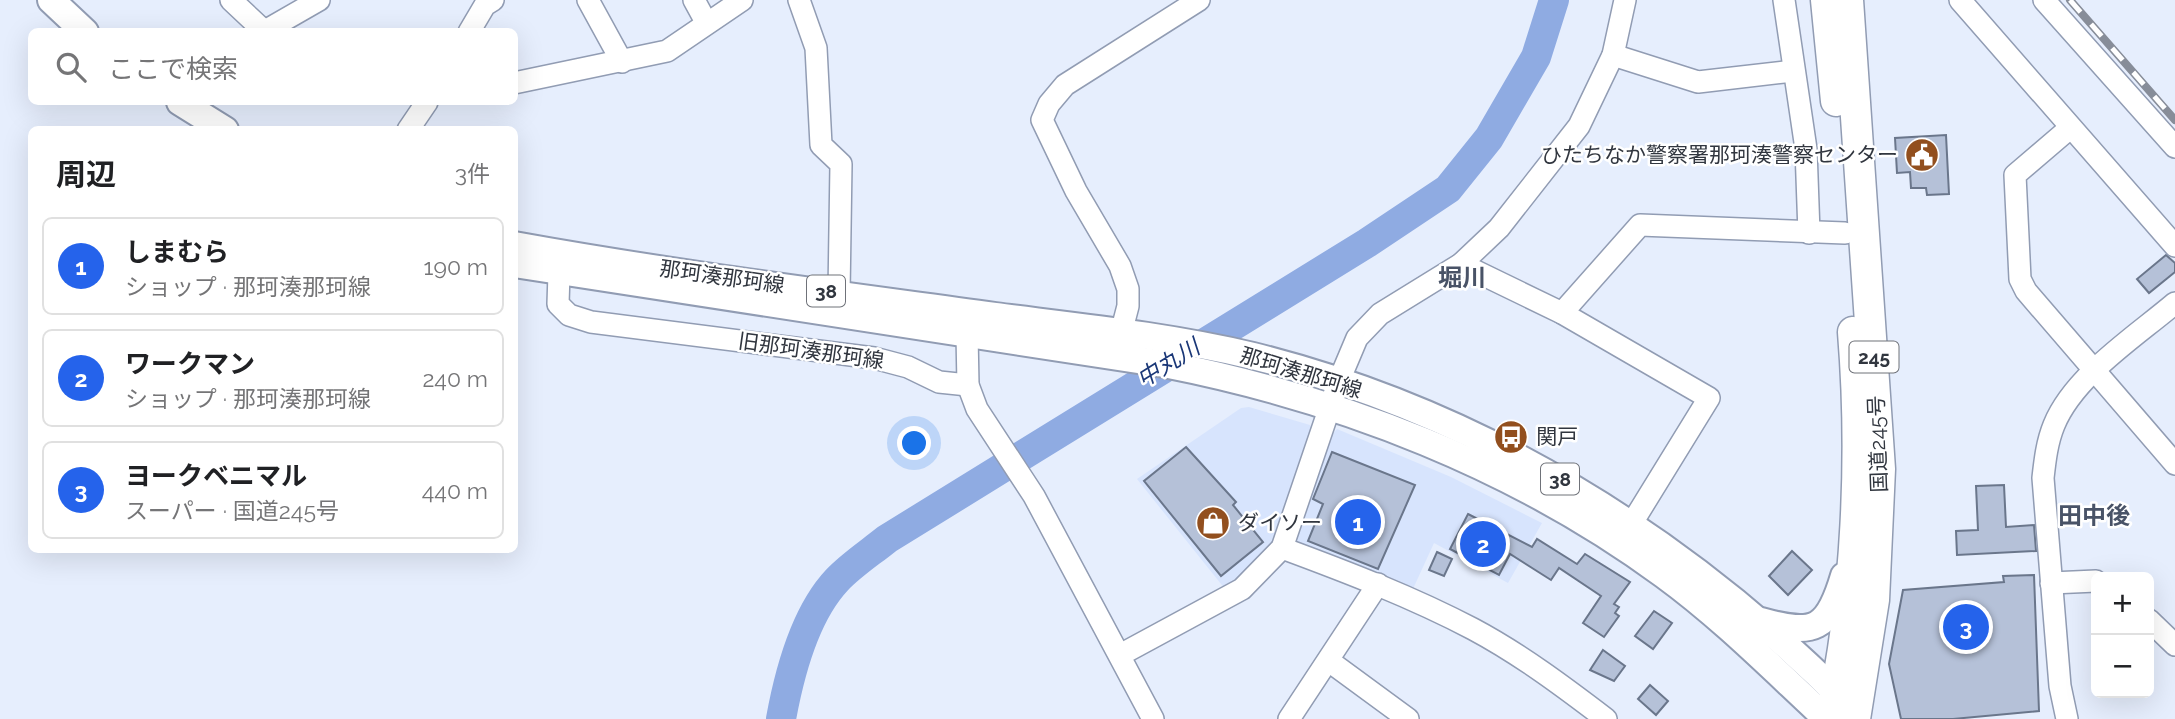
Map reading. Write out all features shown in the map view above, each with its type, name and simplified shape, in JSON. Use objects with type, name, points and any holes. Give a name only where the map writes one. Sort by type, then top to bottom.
[{"type":"highway","name":"国道245号","points":[[1826,0],[1854,354],[1852,549],[1844,714]]},
{"type":"highway","name":"国道245号","points":[[1844,714],[1874,600],[1880,469],[1848,0]]},
{"type":"main road","points":[[51,0],[81,28]]},
{"type":"main road","points":[[185,105],[219,126]]},
{"type":"main road","name":"那珂湊那珂線","points":[[518,245],[1129,334],[1255,357],[1530,493],[1619,544],[1844,714]]},
{"type":"main road","name":"那珂湊那珂線","points":[[518,265],[1100,354],[1334,394],[1462,429],[1541,468],[1632,523],[1680,557],[1756,620],[1844,714]]},
{"type":"main road","points":[[1756,620],[1799,630],[1810,629],[1835,606],[1852,549]]},
{"type":"street","points":[[231,0],[262,28]]},
{"type":"street","points":[[270,28],[320,0]]},
{"type":"street","points":[[588,0],[622,62]]},
{"type":"street","points":[[694,0],[706,22]]},
{"type":"street","points":[[518,82],[667,51],[706,22],[743,0]]},
{"type":"street","points":[[799,0],[816,48],[821,145],[841,164],[839,293]]},
{"type":"street","points":[[1129,334],[1128,289],[1120,266],[1076,191],[1042,120],[1049,104],[1065,85],[1199,0]]},
{"type":"street","points":[[1120,655],[1242,589],[1282,548],[1334,394],[1357,338],[1380,314],[1461,264],[1500,228],[1579,126],[1613,55],[1625,0]]},
{"type":"street","points":[[1784,0],[1806,149],[1809,233]]},
{"type":"street","points":[[1960,0],[2175,246]]},
{"type":"street","points":[[2044,0],[2175,147]]},
{"type":"street","points":[[471,28],[486,2]]},
{"type":"street","points":[[1613,55],[1698,82],[1793,71]]},
{"type":"street","points":[[411,126],[426,105]]},
{"type":"street","points":[[2070,128],[2015,175],[2021,279],[2026,291],[2094,373],[2175,464]]},
{"type":"street","points":[[1562,313],[1640,225],[1845,233]]},
{"type":"street","points":[[1461,264],[1562,313],[1709,398],[1632,523]]},
{"type":"street","name":"旧那珂湊那珂線","points":[[559,273],[558,304],[569,315],[591,322],[874,358],[908,367],[939,382],[968,385]]},
{"type":"street","points":[[2067,719],[2060,686],[2042,478],[2047,445],[2062,408],[2076,389],[2175,303]]},
{"type":"street","points":[[967,334],[968,385],[977,409],[1034,496],[1153,719]]},
{"type":"street","points":[[1282,548],[1378,584],[1474,630],[1535,667],[1606,719]]},
{"type":"street","points":[[2051,583],[2091,581]]},
{"type":"street","points":[[1289,719],[1378,584]]},
{"type":"street","points":[[2154,625],[2175,645]]},
{"type":"street","points":[[1329,661],[1408,719]]},
{"type":"shaded area","points":[[1249,407],[1310,425],[1311,428],[1272,545],[1265,558],[1225,589],[1137,479],[1241,408]]},
{"type":"shaded area","points":[[1337,429],[1451,477],[1542,523],[1508,583],[1434,543],[1412,591],[1300,545],[1295,537],[1331,436]]},
{"type":"water","points":[[1548,0],[1560,0],[1541,60],[1532,54]]},
{"type":"building","name":"ひたちなか警察署那珂湊警察センター","points":[[1946,135],[1949,194],[1927,195],[1926,188],[1911,188],[1910,172],[1897,173],[1895,138]]},
{"type":"building","points":[[2166,255],[2175,263],[2175,272],[2149,293],[2137,279]]},
{"type":"building","name":"ダイソー","points":[[1186,447],[1236,502],[1233,505],[1263,542],[1221,576],[1144,481]]},
{"type":"building","points":[[1332,452],[1415,485],[1378,569],[1308,541],[1323,504],[1313,499]]},
{"type":"building","points":[[2004,485],[2006,527],[2034,525],[2036,551],[1957,555],[1956,531],[1978,530],[1976,486]]},
{"type":"building","points":[[1468,514],[1532,547],[1537,539],[1577,564],[1585,554],[1630,582],[1614,604],[1619,607],[1615,613],[1619,616],[1604,637],[1583,623],[1601,596],[1559,568],[1551,580],[1510,554],[1499,575],[1450,549]]},
{"type":"building","points":[[1792,551],[1812,570],[1788,595],[1769,576]]},
{"type":"building","points":[[1437,552],[1452,559],[1444,576],[1429,570]]},
{"type":"building","points":[[2034,575],[2039,711],[1953,719],[1901,719],[1889,664],[1903,590],[2004,582],[2003,576]]},
{"type":"building","points":[[1654,611],[1672,623],[1653,649],[1635,636]]},
{"type":"building","points":[[1603,650],[1625,666],[1614,681],[1590,670]]},
{"type":"building","points":[[1650,685],[1668,701],[1656,715],[1638,699]]},
{"type":"waterway","name":"中丸川","points":[[781,719],[794,665],[807,627],[826,594],[855,564],[887,539],[1367,243],[1448,189],[1489,138],[1536,57],[1554,0]]},
{"type":"railway","points":[[2070,0],[2175,120]]},
{"type":"place","name":"ひたちなか警察署那珂湊警察センター","points":[[1922,155]]},
{"type":"place","name":"関戸","points":[[1511,437]]},
{"type":"place","name":"しまむら","points":[[1358,522]]},
{"type":"place","name":"ダイソー","points":[[1213,523]]},
{"type":"place","name":"ワークマン","points":[[1483,544]]},
{"type":"place","name":"ヨークベニマル","points":[[1966,627]]},
{"type":"district","name":"堀川","points":[[1462,278]]},
{"type":"district","name":"田中後","points":[[2094,516]]}]
